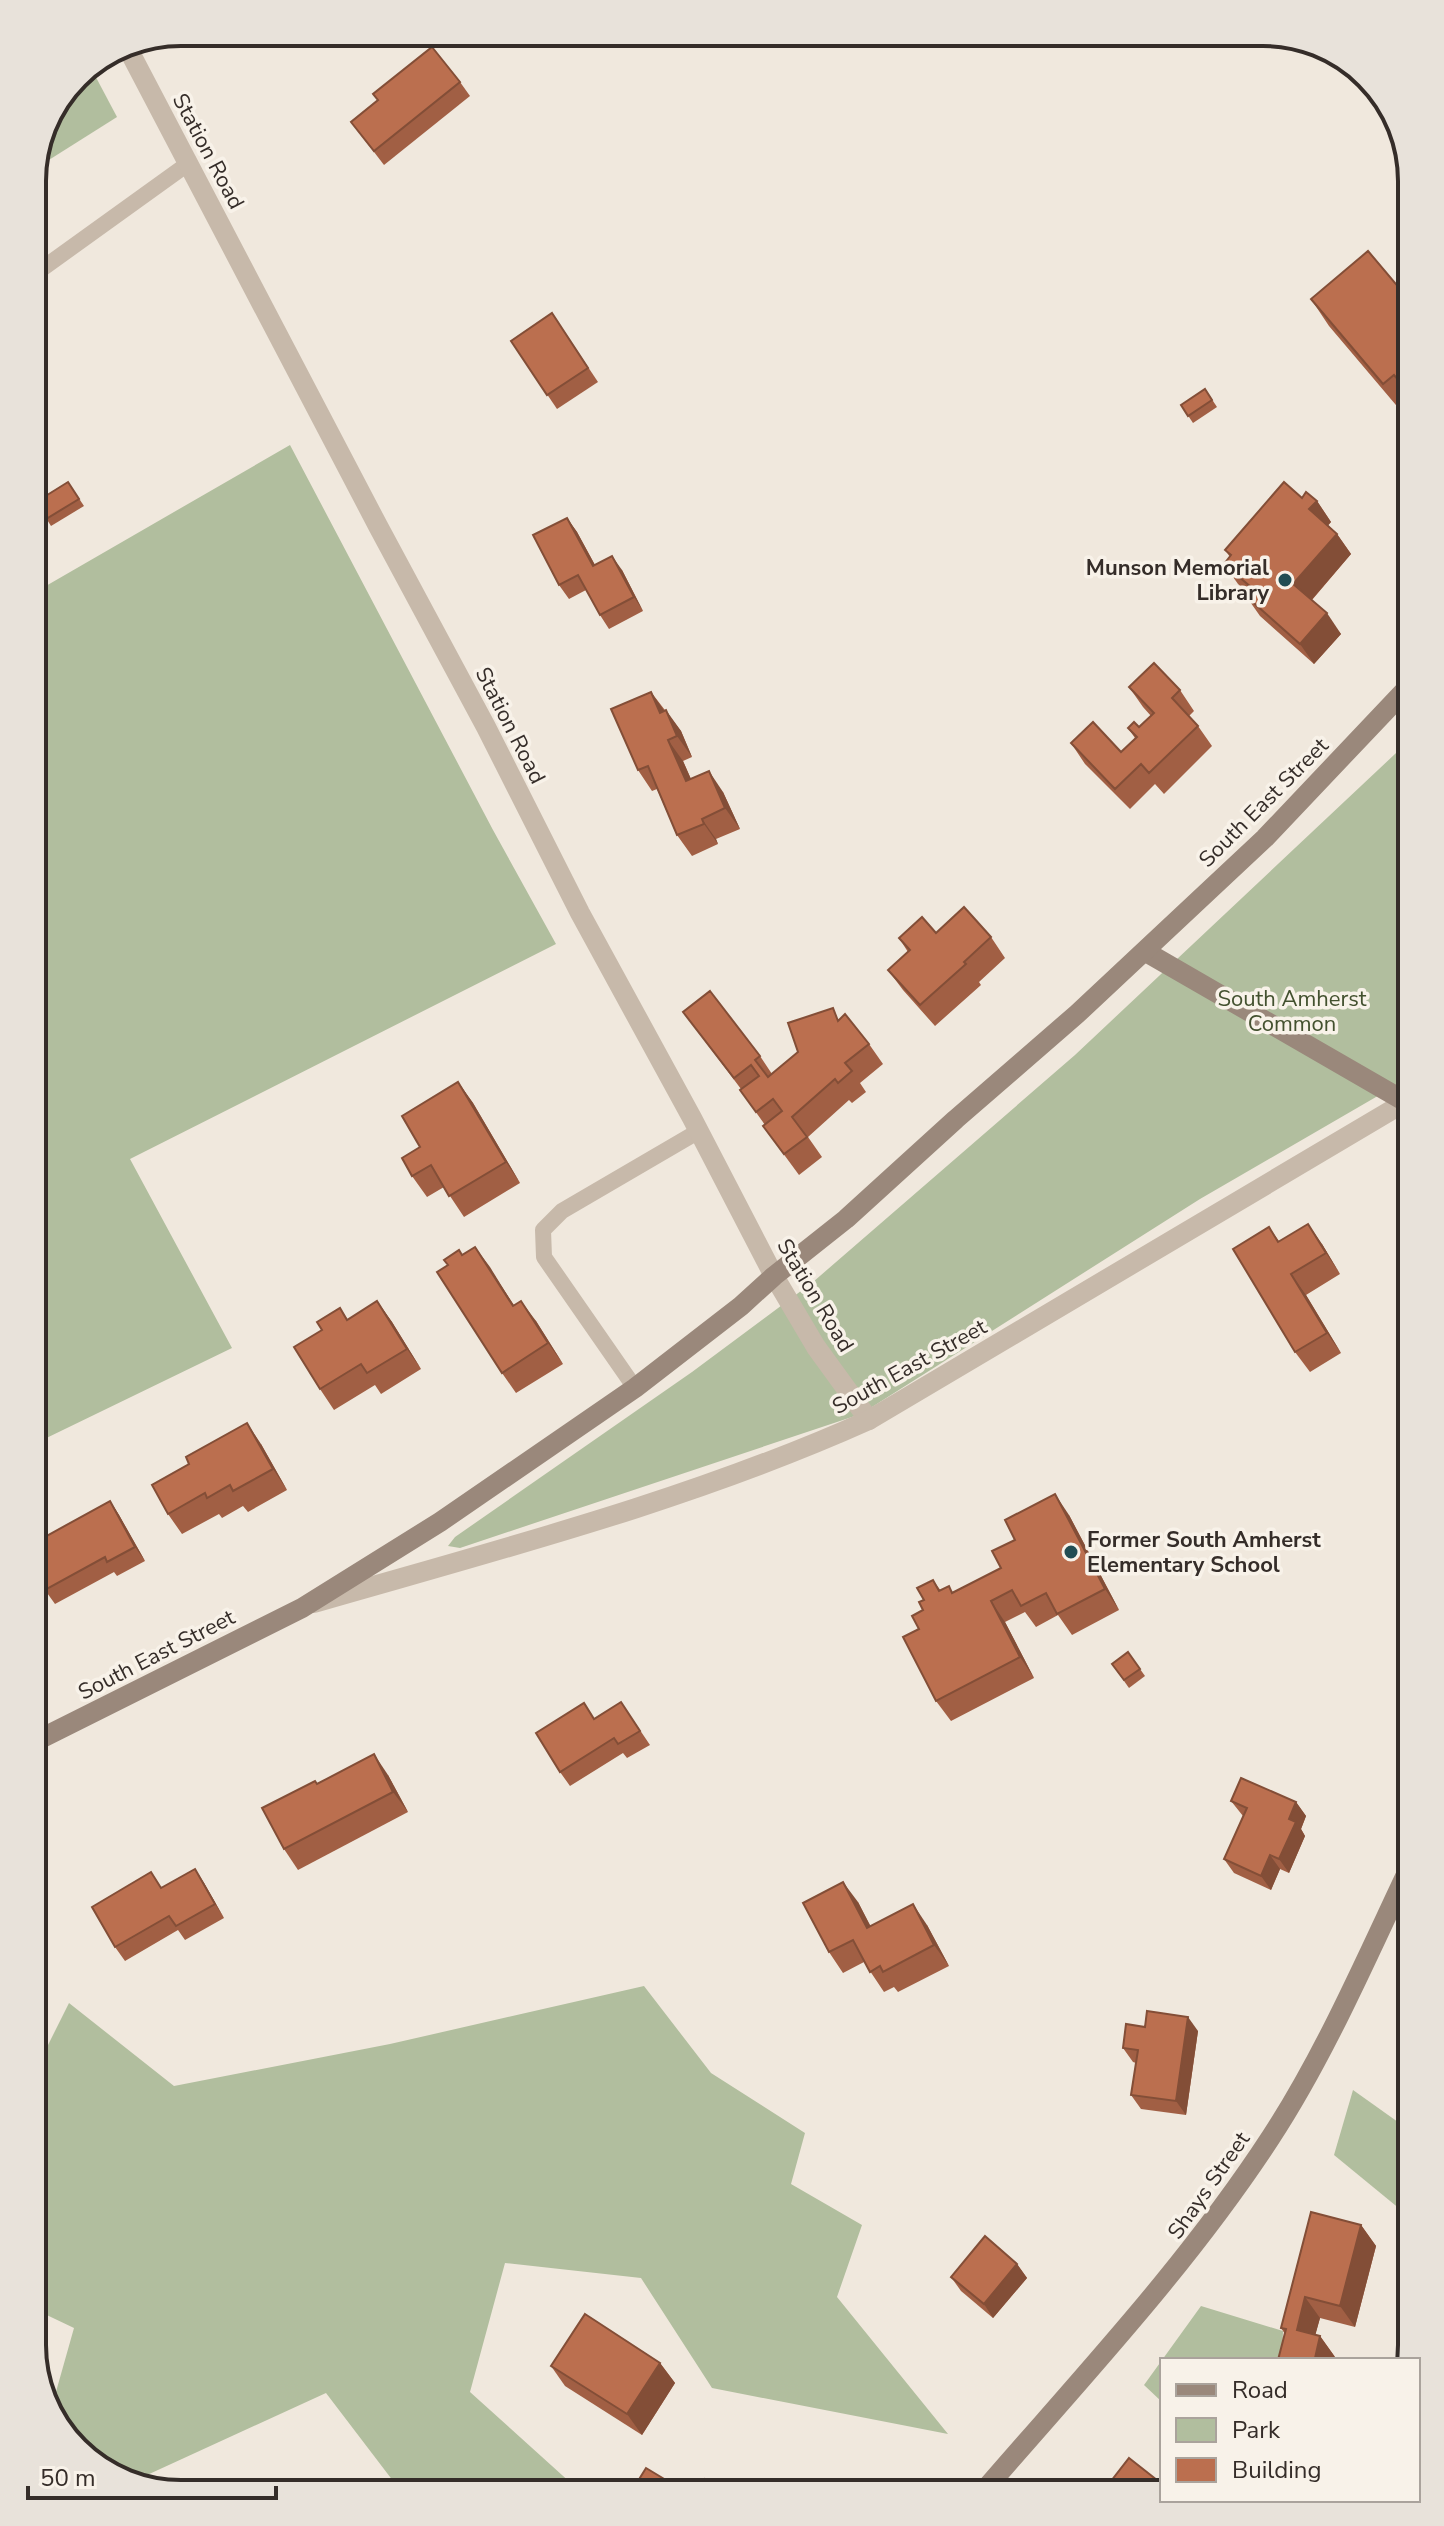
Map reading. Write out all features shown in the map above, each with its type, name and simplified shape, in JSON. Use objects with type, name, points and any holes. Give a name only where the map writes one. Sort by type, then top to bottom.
[{"type":"main road","name":"South East Street","points":[[46,1736],[302,1608],[440,1522],[635,1388],[846,1219],[1146,952],[1265,838],[1398,698]]},
{"type":"main road","name":"South East Street","points":[[1146,952],[1398,1096]]},
{"type":"main road","name":"Shays Street","points":[[993,2480],[1193,2248],[1248,2172],[1300,2088],[1398,1890]]},
{"type":"street","name":"Station Road","points":[[132,55],[486,727],[580,913],[774,1276],[816,1347],[869,1420]]},
{"type":"street","name":"South East Street","points":[[302,1608],[611,1517],[818,1443],[869,1420],[1398,1110]]},
{"type":"lane","points":[[46,266],[189,163]]},
{"type":"lane","points":[[635,1388],[544,1257],[543,1230],[562,1211],[699,1131]]},
{"type":"green space","points":[[96,77],[117,117],[48,161],[56,129],[69,106]]},
{"type":"green space","points":[[290,445],[556,944],[130,1159],[232,1348],[46,1438],[46,586]]},
{"type":"green space","name":"South Amherst Common","points":[[1398,751],[1398,1084],[1200,1199],[861,1414],[460,1548],[448,1546],[455,1537],[692,1372],[813,1282],[1075,1055]]},
{"type":"green space","points":[[644,1986],[711,2073],[805,2133],[791,2184],[862,2225],[837,2297],[948,2434],[712,2388],[641,2278],[505,2263],[470,2392],[567,2480],[392,2480],[326,2393],[147,2475],[106,2457],[80,2434],[60,2405],[55,2394],[74,2328],[46,2315],[46,2049],[69,2003],[174,2086],[390,2044]]},
{"type":"green space","points":[[1353,2090],[1398,2122],[1398,2208],[1334,2155]]},
{"type":"green space","points":[[1201,2306],[1283,2331],[1282,2358],[1163,2358]]},
{"type":"green space","points":[[1160,2363],[1160,2400],[1144,2385]]},
{"type":"building","points":[[432,47],[460,82],[374,151],[351,122],[378,100],[373,94]]},
{"type":"building","points":[[1368,251],[1398,286],[1398,380],[1394,375],[1383,384],[1311,299]]},
{"type":"building","points":[[552,313],[588,368],[547,395],[511,341]]},
{"type":"building","points":[[1205,389],[1212,400],[1188,416],[1181,405]]},
{"type":"building","points":[[68,482],[79,499],[46,519],[46,496]]},
{"type":"building","name":"Munson Memorial Library","points":[[1284,482],[1302,498],[1306,492],[1317,501],[1309,509],[1337,534],[1293,584],[1327,613],[1300,644],[1246,596],[1252,588],[1224,564],[1231,555],[1225,550]]},
{"type":"building","points":[[567,518],[593,566],[612,556],[634,597],[600,615],[578,575],[559,585],[533,535]]},
{"type":"building","points":[[1154,663],[1180,690],[1172,698],[1198,726],[1149,773],[1141,764],[1115,789],[1071,743],[1093,722],[1121,752],[1137,737],[1128,728],[1134,722],[1139,727],[1154,713],[1129,687]]},
{"type":"building","points":[[651,692],[660,713],[666,710],[677,736],[668,740],[686,781],[709,771],[725,808],[702,819],[704,824],[677,835],[648,766],[638,770],[611,709]]},
{"type":"building","points":[[964,907],[991,937],[920,1005],[888,970],[910,950],[899,938],[922,917],[936,933]]},
{"type":"building","points":[[710,991],[760,1056],[755,1060],[768,1077],[798,1052],[788,1023],[833,1008],[838,1021],[845,1014],[869,1044],[845,1063],[852,1071],[838,1083],[835,1079],[792,1117],[807,1137],[784,1154],[763,1126],[782,1111],[773,1099],[756,1112],[740,1090],[759,1076],[751,1065],[734,1078],[683,1012]]},
{"type":"building","points":[[458,1082],[506,1162],[449,1196],[431,1165],[412,1176],[402,1158],[420,1147],[402,1116]]},
{"type":"building","points":[[1308,1224],[1326,1253],[1291,1274],[1327,1333],[1295,1352],[1233,1249],[1269,1227],[1278,1242]]},
{"type":"building","points":[[475,1247],[513,1306],[521,1301],[548,1343],[502,1373],[437,1272],[448,1265],[444,1260],[459,1250],[462,1255]]},
{"type":"building","points":[[377,1301],[407,1349],[367,1373],[361,1364],[320,1389],[294,1347],[322,1330],[317,1322],[340,1308],[347,1320]]},
{"type":"building","points":[[247,1423],[273,1469],[233,1491],[230,1485],[207,1498],[205,1493],[168,1514],[152,1485],[189,1464],[186,1457]]},
{"type":"building","name":"Former South Amherst Elementary School","points":[[1055,1494],[1105,1589],[1057,1614],[1046,1593],[1021,1606],[1012,1590],[991,1601],[1020,1657],[936,1701],[903,1637],[919,1629],[912,1616],[923,1610],[919,1602],[924,1600],[917,1588],[933,1580],[939,1591],[949,1586],[952,1593],[1001,1568],[992,1551],[1015,1540],[1005,1520]]},
{"type":"building","points":[[110,1501],[135,1547],[107,1562],[105,1557],[46,1589],[46,1536]]},
{"type":"building","points":[[1128,1652],[1140,1669],[1124,1680],[1112,1664]]},
{"type":"building","points":[[621,1702],[640,1731],[618,1744],[614,1738],[560,1772],[536,1733],[584,1703],[594,1719]]},
{"type":"building","points":[[374,1754],[393,1792],[284,1849],[262,1808]]},
{"type":"building","points":[[1241,1778],[1296,1802],[1289,1819],[1296,1822],[1279,1859],[1270,1855],[1261,1876],[1224,1859],[1247,1808],[1231,1801]]},
{"type":"building","points":[[195,1869],[215,1904],[176,1926],[169,1916],[115,1947],[92,1907],[151,1872],[161,1888]]},
{"type":"building","points":[[843,1882],[867,1928],[913,1904],[934,1945],[883,1972],[880,1966],[870,1972],[853,1940],[829,1952],[803,1903]]},
{"type":"building","points":[[1147,2011],[1188,2017],[1176,2101],[1131,2095],[1138,2050],[1123,2048],[1126,2024],[1145,2027]]},
{"type":"building","points":[[1311,2212],[1361,2225],[1340,2306],[1305,2297],[1297,2330],[1320,2336],[1315,2358],[1279,2358],[1286,2329],[1281,2328]]},
{"type":"building","points":[[985,2236],[1017,2264],[984,2304],[951,2277]]},
{"type":"building","points":[[585,2314],[660,2363],[627,2414],[551,2366]]},
{"type":"building","points":[[1129,2458],[1157,2480],[1112,2480]]},
{"type":"building","points":[[646,2468],[666,2480],[639,2480]]},
{"type":"place","name":"Munson Memorial Library","points":[[1285,580]]},
{"type":"place","name":"Former South Amherst Elementary School","points":[[1071,1552]]}]
